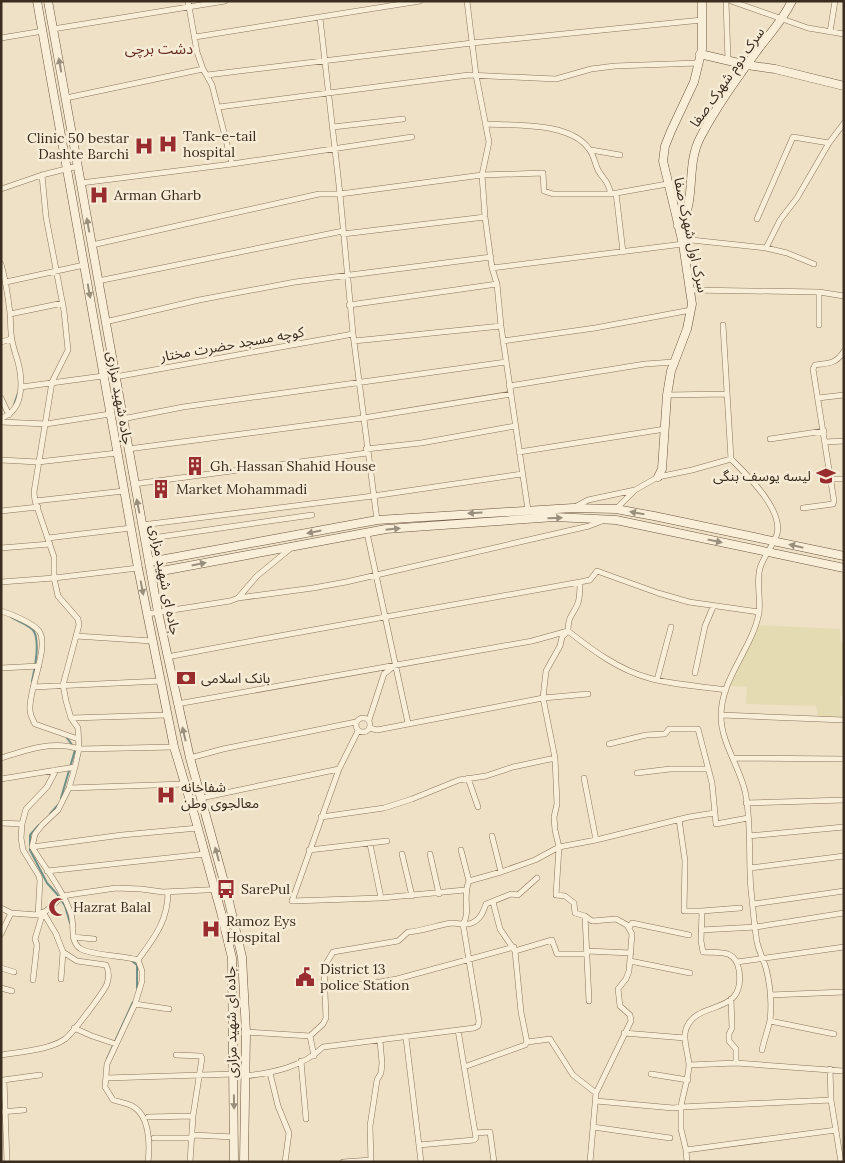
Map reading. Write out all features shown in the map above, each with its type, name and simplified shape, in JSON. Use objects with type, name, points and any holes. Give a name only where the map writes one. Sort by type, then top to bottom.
[{"type":"main road","name":"جاده شهید مزاری","points":[[38,1],[138,568],[174,747],[189,796]]},
{"type":"main road","name":"جاده ای شهید مزاری","points":[[48,1],[114,377],[167,657],[190,758],[226,889],[242,957],[246,1032],[244,1162]]},
{"type":"main road","name":"سرک اول شهرک صفا","points":[[658,477],[662,469],[668,395],[674,362],[687,329],[691,310],[690,290],[682,242],[663,161],[665,146],[694,82],[700,54],[702,1]]},
{"type":"main road","name":"سرک دوم شهرک صفا","points":[[678,226],[682,223],[687,211],[692,154],[699,139],[718,106],[759,48],[783,20],[792,1]]},
{"type":"main road","points":[[700,54],[747,66],[775,69],[844,86]]},
{"type":"main road","points":[[149,562],[377,520],[574,508],[616,509],[844,556]]},
{"type":"main road","points":[[595,518],[597,508]]},
{"type":"main road","points":[[151,574],[367,533],[412,527],[555,517],[605,519],[844,568]]},
{"type":"main road","name":"جاده ای شهید مزاری","points":[[189,796],[232,958],[234,1162]]},
{"type":"street","points":[[53,29],[188,4],[225,1]]},
{"type":"street","points":[[195,37],[420,1]]},
{"type":"street","points":[[467,1],[476,75],[490,142],[482,176],[492,268],[497,284],[509,386],[528,510]]},
{"type":"street","points":[[726,1],[728,61]]},
{"type":"street","points":[[731,1],[808,28],[844,34]]},
{"type":"street","points":[[830,32],[835,1]]},
{"type":"street","points":[[188,4],[197,52],[203,69],[212,85],[219,107],[232,164]]},
{"type":"street","points":[[320,18],[340,194],[358,383],[377,520]]},
{"type":"street","points":[[207,74],[472,43],[702,20]]},
{"type":"street","points":[[1,38],[43,31]]},
{"type":"street","points":[[219,107],[476,75],[556,79],[591,69],[615,66],[698,63]]},
{"type":"street","points":[[66,98],[203,69]]},
{"type":"street","points":[[333,127],[403,118]]},
{"type":"street","points":[[766,248],[780,220],[797,198],[829,143],[844,123]]},
{"type":"street","points":[[486,124],[537,127],[566,132],[582,140],[591,150],[599,172],[608,182],[613,193],[623,252]]},
{"type":"street","points":[[81,183],[232,164],[412,137]]},
{"type":"street","points":[[756,218],[793,137],[829,143]]},
{"type":"street","points":[[591,150],[620,155]]},
{"type":"street","points":[[1,189],[42,175],[78,166]]},
{"type":"street","points":[[92,245],[319,194],[340,194],[482,176],[543,173],[544,191],[553,194],[613,193],[668,184]]},
{"type":"street","points":[[42,175],[46,216],[63,303],[68,350],[52,382],[34,492],[35,501],[54,557],[54,578],[58,596],[78,619],[80,625],[63,685],[71,718],[78,728],[79,749],[69,788],[58,810],[35,834],[32,847],[63,896],[74,925],[73,938],[75,944],[84,950],[138,960]]},
{"type":"street","points":[[98,281],[343,233],[486,217]]},
{"type":"street","points":[[492,268],[623,252],[682,242],[766,248],[787,253],[814,264]]},
{"type":"street","points":[[105,322],[198,300],[295,282],[491,257]]},
{"type":"street","points":[[1,264],[8,292],[11,340],[21,374],[21,387],[16,405],[9,415],[1,420]]},
{"type":"street","points":[[6,282],[84,265]]},
{"type":"street","points":[[350,306],[497,284]]},
{"type":"street","points":[[690,290],[819,292],[844,297]]},
{"type":"street","points":[[1,294],[8,292]]},
{"type":"street","points":[[819,292],[819,325]]},
{"type":"street","points":[[10,314],[63,303]]},
{"type":"street","points":[[503,341],[595,328],[691,310]]},
{"type":"street","points":[[723,325],[731,459],[768,501],[776,519],[778,531],[760,569],[759,612],[726,690],[721,715],[723,733],[734,758],[744,791],[748,818],[750,868],[757,943],[769,986],[770,1020],[762,1050]]},
{"type":"street","points":[[354,341],[501,326]]},
{"type":"street","name":"کوچه مسجد حضرت مختار","points":[[114,377],[353,334]]},
{"type":"street","points":[[1,342],[11,340]]},
{"type":"street","points":[[803,508],[833,504],[834,501],[813,369],[815,365],[839,359],[844,351]]},
{"type":"street","points":[[122,419],[183,407],[506,362]]},
{"type":"street","points":[[509,386],[645,364],[674,362]]},
{"type":"street","points":[[21,387],[104,376]]},
{"type":"street","points":[[128,449],[364,418],[511,394]]},
{"type":"street","points":[[668,395],[727,394]]},
{"type":"street","points":[[818,398],[844,395]]},
{"type":"street","points":[[1,398],[9,415]]},
{"type":"street","points":[[1,420],[46,424],[110,414]]},
{"type":"street","points":[[134,484],[421,443],[515,426]]},
{"type":"street","points":[[519,452],[665,429]]},
{"type":"street","points":[[770,439],[824,431]]},
{"type":"street","points":[[826,442],[844,441]]},
{"type":"street","points":[[1,460],[38,462],[117,453]]},
{"type":"street","points":[[616,509],[635,490],[658,477],[731,459]]},
{"type":"street","points":[[142,525],[373,496],[522,474]]},
{"type":"street","points":[[831,479],[844,479]]},
{"type":"street","points":[[574,508],[588,500],[635,490]]},
{"type":"street","points":[[35,501],[124,491]]},
{"type":"street","points":[[1,512],[38,508]]},
{"type":"street","points":[[145,539],[312,515]]},
{"type":"street","points":[[147,614],[230,601],[238,598],[313,588],[376,575],[589,526],[605,519]]},
{"type":"street","points":[[48,538],[131,528]]},
{"type":"street","points":[[367,533],[408,723]]},
{"type":"street","points":[[1,548],[50,544]]},
{"type":"street","points":[[238,598],[257,576],[293,546]]},
{"type":"street","points":[[1,582],[138,568]]},
{"type":"street","points":[[167,657],[590,580],[597,571],[658,593],[713,606],[759,612]]},
{"type":"street","points":[[580,582],[578,604],[568,622],[568,631],[562,637],[560,646],[546,672],[543,698],[555,758],[556,804],[554,817],[559,847],[556,895],[565,896],[574,904],[575,913],[585,916],[592,921],[616,920],[630,928],[632,934],[630,961],[626,980],[618,989],[620,1006],[630,1016],[631,1021],[596,1093],[590,1162]]},
{"type":"street","points":[[695,673],[705,626],[713,606]]},
{"type":"street","points":[[1,611],[33,626],[38,629],[41,635],[42,644],[39,666],[33,687],[30,710],[35,724],[78,739]]},
{"type":"street","points":[[657,680],[671,627]]},
{"type":"street","points":[[568,631],[591,649],[627,670],[657,680],[726,690]]},
{"type":"street","points":[[177,704],[532,641],[568,631]]},
{"type":"street","points":[[76,636],[152,640]]},
{"type":"street","points":[[370,728],[369,720],[384,674],[396,665]]},
{"type":"street","points":[[1,668],[39,666]]},
{"type":"street","points":[[33,687],[161,681]]},
{"type":"street","points":[[370,728],[377,730],[543,698],[588,694]]},
{"type":"street","points":[[71,718],[167,714]]},
{"type":"street","points":[[721,715],[844,720]]},
{"type":"street","points":[[190,758],[240,745],[356,722],[361,718],[369,720]]},
{"type":"street","points":[[356,722],[358,731],[339,769],[292,901],[381,898],[439,894],[465,890]]},
{"type":"street","points":[[358,731],[366,732],[370,728]]},
{"type":"street","points":[[609,744],[646,735],[665,734],[670,728],[698,730],[712,783],[716,824],[748,818]]},
{"type":"street","points":[[1,758],[21,751],[50,745],[68,745],[79,749],[174,747]]},
{"type":"street","points":[[321,817],[384,808],[468,778],[486,776],[513,767],[555,758]]},
{"type":"street","points":[[734,758],[844,759]]},
{"type":"street","points":[[1,780],[75,767]]},
{"type":"street","points":[[637,773],[670,768],[708,769]]},
{"type":"street","points":[[201,798],[339,769]]},
{"type":"street","points":[[33,980],[38,945],[35,939],[41,914],[40,881],[39,876],[23,850],[21,838],[22,824],[26,809],[47,787],[56,770]]},
{"type":"street","points":[[468,778],[478,807]]},
{"type":"street","points":[[584,778],[596,840]]},
{"type":"street","points":[[69,788],[184,784]]},
{"type":"street","points":[[746,803],[844,800]]},
{"type":"street","points":[[469,881],[535,860],[559,847],[596,840],[679,819],[714,813]]},
{"type":"street","points":[[679,819],[685,861],[684,911],[740,908]]},
{"type":"street","points":[[1,823],[22,824]]},
{"type":"street","points":[[32,847],[122,834],[198,828]]},
{"type":"street","points":[[749,836],[844,828]]},
{"type":"street","points":[[492,836],[501,872]]},
{"type":"street","points":[[309,850],[387,841]]},
{"type":"street","points":[[370,844],[381,898]]},
{"type":"street","points":[[245,1076],[270,1073],[302,1062],[314,1056],[323,1048],[406,1038],[478,1026],[479,1021],[463,924],[467,918],[465,890],[469,881],[461,850]]},
{"type":"street","points":[[47,871],[205,854]]},
{"type":"street","points":[[402,854],[412,896]]},
{"type":"street","points":[[430,854],[439,894]]},
{"type":"street","points":[[750,868],[844,856]]},
{"type":"street","points":[[246,1032],[310,1036],[323,1024],[326,1018],[323,986],[324,967],[333,952],[398,941],[408,932],[421,932],[428,928],[454,923],[471,923],[481,917],[486,904],[510,894],[518,896],[537,878]]},
{"type":"street","points":[[1,908],[11,913],[41,914],[63,896],[116,888],[168,892],[226,889]]},
{"type":"street","points":[[753,904],[844,891]]},
{"type":"street","points":[[138,960],[154,938],[165,918],[168,892]]},
{"type":"street","points":[[493,902],[500,929],[514,949],[521,1012],[527,1042]]},
{"type":"street","points":[[687,1162],[686,1150],[680,1129],[681,1107],[688,1080],[689,1065],[685,1038],[686,1028],[693,1018],[704,1011],[718,1008],[731,999],[738,991],[740,977],[734,956],[727,953],[704,952],[701,941],[702,911]]},
{"type":"street","points":[[1,934],[11,913]]},
{"type":"street","points":[[701,930],[756,927],[844,913]]},
{"type":"street","points":[[41,914],[56,934],[63,952],[61,979]]},
{"type":"street","points":[[585,916],[589,1001]]},
{"type":"street","points":[[630,928],[632,923],[689,935]]},
{"type":"street","points":[[73,938],[94,939]]},
{"type":"street","points":[[323,986],[369,984],[397,979],[552,940],[557,954],[631,953]]},
{"type":"street","points":[[737,962],[844,947]]},
{"type":"street","points":[[1,1055],[51,1046],[65,1039],[102,993],[108,983],[109,974],[106,966],[77,961],[63,952]]},
{"type":"street","points":[[138,960],[142,971],[142,981],[135,1004],[107,1064],[105,1087],[113,1100],[132,1105],[143,1117],[149,1141],[148,1162]]},
{"type":"street","points":[[630,961],[690,973]]},
{"type":"street","points":[[1,968],[14,972]]},
{"type":"street","points":[[1,988],[12,991]]},
{"type":"street","points":[[770,996],[844,992]]},
{"type":"street","points":[[731,999],[732,1028],[729,1034],[730,1041],[736,1049],[736,1063]]},
{"type":"street","points":[[135,1004],[169,1009]]},
{"type":"street","points":[[770,1020],[834,1034]]},
{"type":"street","points":[[74,1028],[116,1044]]},
{"type":"street","points":[[419,1145],[474,1140],[475,1133],[458,1030]]},
{"type":"street","points":[[624,1033],[685,1038]]},
{"type":"street","points":[[310,1036],[314,1056]]},
{"type":"street","points":[[406,1038],[422,1162]]},
{"type":"street","points":[[464,1068],[525,1045],[527,1042],[550,1039],[573,1075],[596,1093]]},
{"type":"street","points":[[343,1162],[371,1161],[370,1126],[377,1080],[381,1072],[382,1063],[380,1041]]},
{"type":"street","points":[[176,1055],[202,1057],[193,1116],[190,1162]]},
{"type":"street","points":[[302,1062],[306,1119]]},
{"type":"street","points":[[689,1065],[736,1063],[843,1071]]},
{"type":"street","points":[[830,1069],[831,1100],[841,1162]]},
{"type":"street","points":[[270,1073],[278,1106],[289,1133],[285,1162]]},
{"type":"street","points":[[106,1078],[234,1074]]},
{"type":"street","points":[[651,1074],[688,1080]]},
{"type":"street","points":[[7,1162],[3,1080],[40,1075]]},
{"type":"street","points":[[596,1101],[673,1108],[831,1100]]},
{"type":"street","points":[[4,1112],[24,1110]]},
{"type":"street","points":[[148,1117],[193,1116]]},
{"type":"street","points":[[593,1127],[670,1138]]},
{"type":"street","points":[[686,1150],[836,1130]]},
{"type":"street","points":[[475,1133],[490,1132],[494,1162]]},
{"type":"street","points":[[154,1138],[234,1137]]},
{"type":"shaded area","points":[[758,625],[840,629],[841,643],[844,643],[844,695],[840,696],[842,719],[818,718],[816,706],[746,704],[747,687],[729,686]]},
{"type":"waterway","points":[[14,405],[18,393]]},
{"type":"waterway","points":[[11,617],[30,627],[35,633],[37,646],[32,681]]},
{"type":"waterway","points":[[67,738],[73,746]]},
{"type":"waterway","points":[[61,798],[75,750]]},
{"type":"waterway","points":[[50,814],[58,805]]},
{"type":"waterway","points":[[39,825],[30,835],[30,850],[47,883],[65,906],[70,923]]},
{"type":"waterway","points":[[132,961],[137,965],[137,988]]},
{"type":"waterway","points":[[107,1059],[133,1002]]},
{"type":"place","name":"Tank-e-tail hospital","points":[[168,144]]},
{"type":"place","name":"Clinic 50 bestar Dashte Barchi","points":[[144,146]]},
{"type":"place","name":"Arman Gharb","points":[[99,195]]},
{"type":"place","name":"Gh. Hassan Shahid House","points":[[195,466]]},
{"type":"place","name":"لیسه یوسف بنگی","points":[[826,476]]},
{"type":"place","name":"Market Mohammadi","points":[[161,489]]},
{"type":"place","name":"بانک اسلامی","points":[[186,678]]},
{"type":"place","name":"شفاخانه معالجوی وطن","points":[[166,795]]},
{"type":"place","name":"SarePul","points":[[226,889]]},
{"type":"place","name":"Hazrat Balal","points":[[58,907]]},
{"type":"place","name":"Ramoz Eys Hospital","points":[[211,929]]},
{"type":"place","name":"District 13 police Station","points":[[305,977]]},
{"type":"district","name":"دشت برچی","points":[[159,49]]}]
